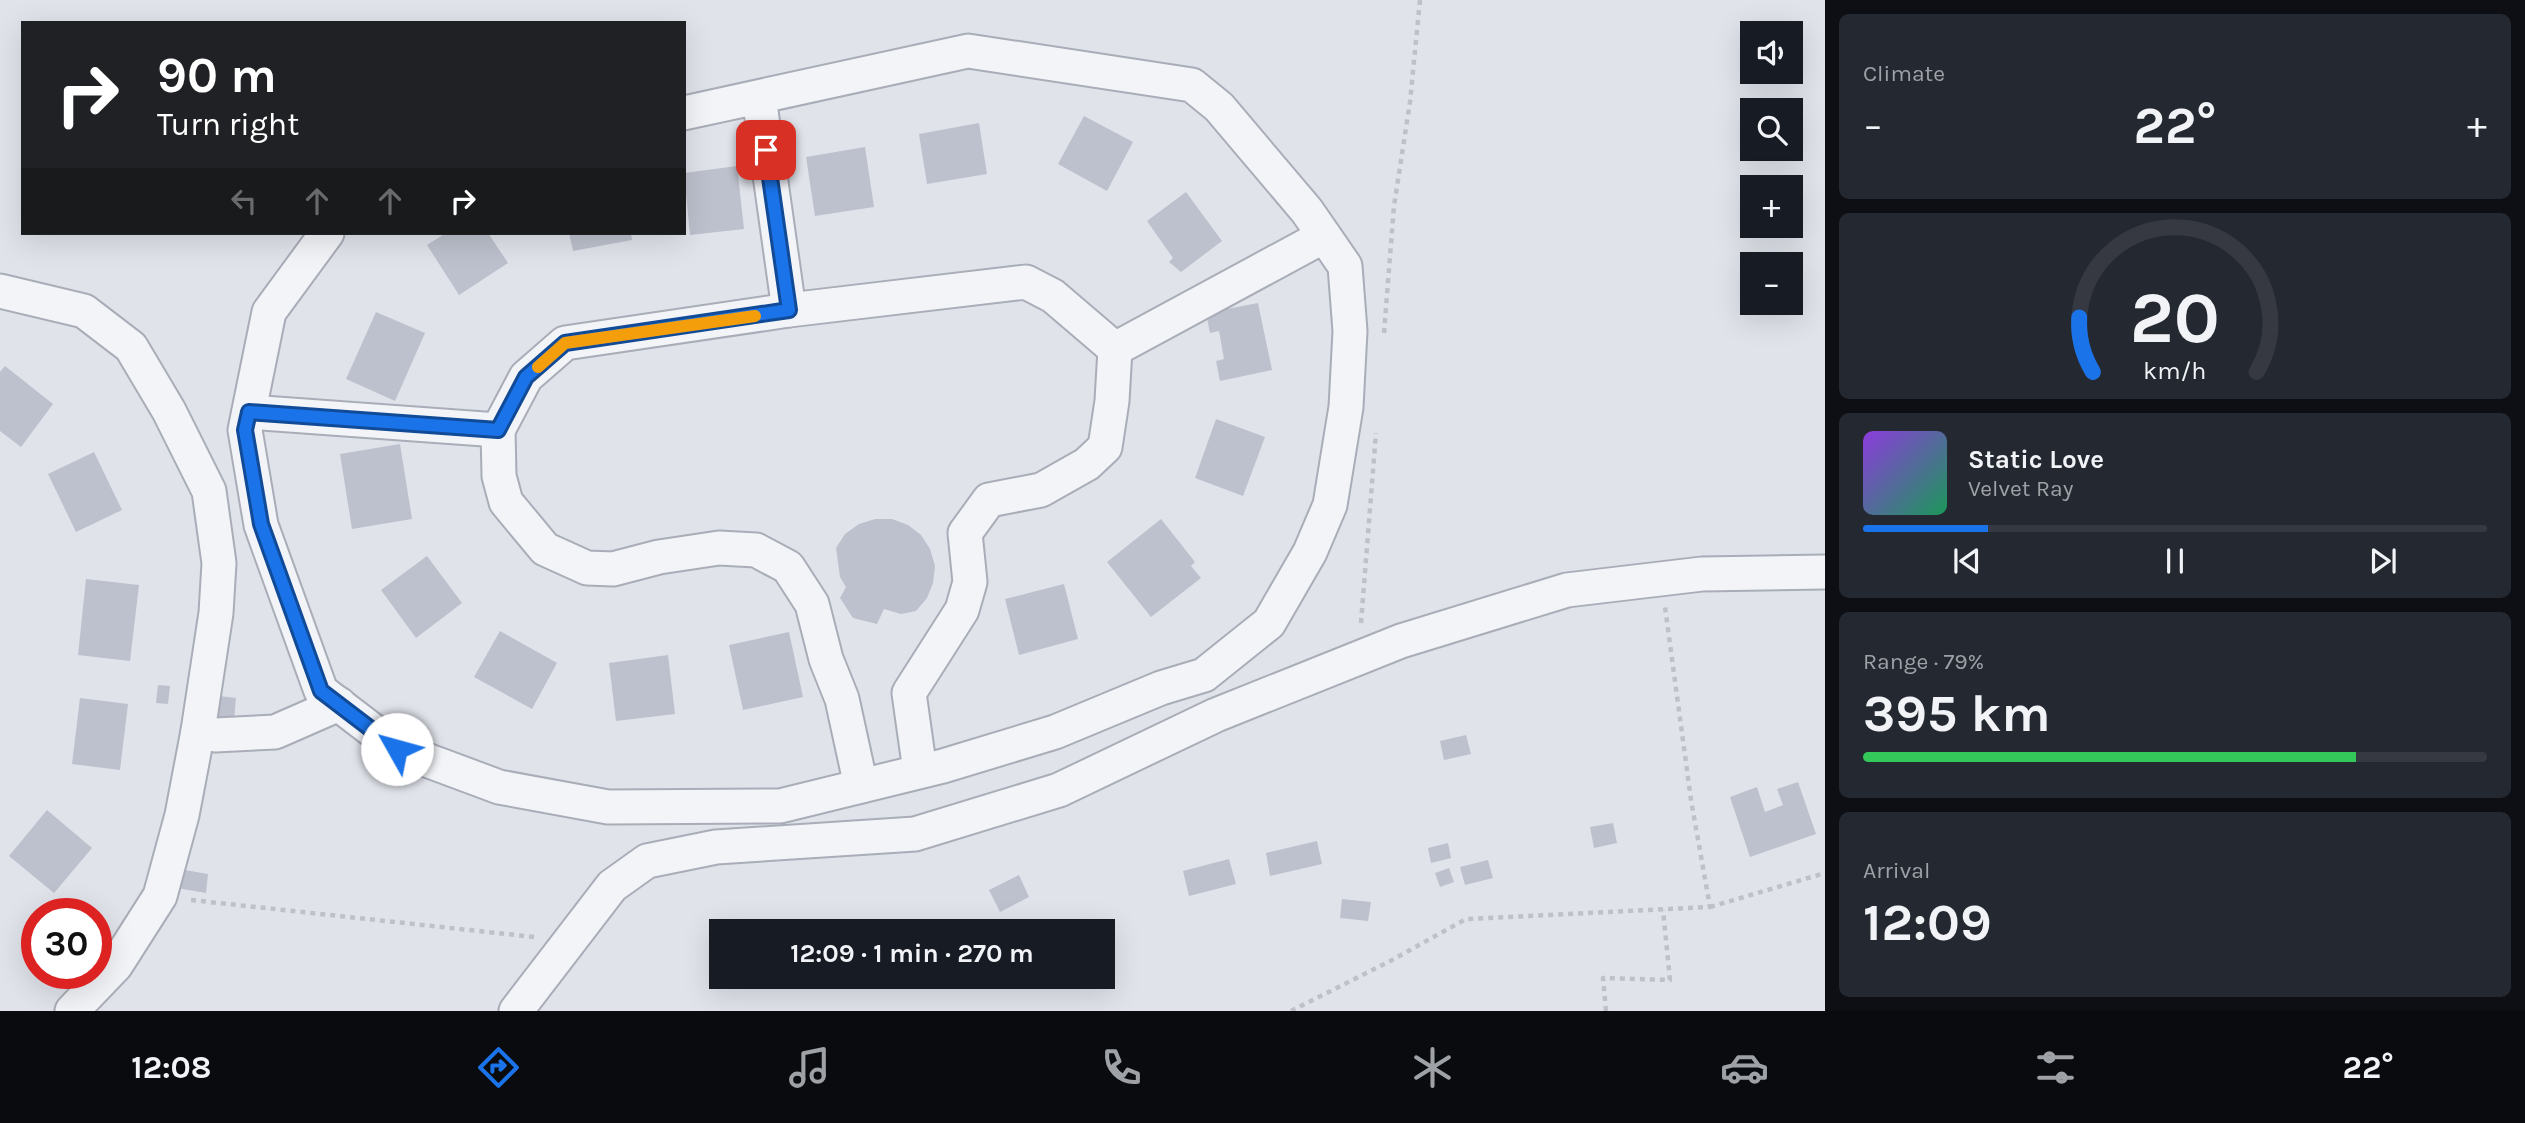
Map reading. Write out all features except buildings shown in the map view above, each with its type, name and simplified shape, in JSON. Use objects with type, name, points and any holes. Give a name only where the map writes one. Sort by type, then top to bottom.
[{"type":"street","points":[[326,235],[269,313],[245,430],[261,524],[321,691],[397,749],[499,787],[608,807],[780,806],[920,771],[1055,732],[1161,688],[1204,675],[1269,623],[1310,552],[1330,505],[1346,407],[1350,331],[1345,265],[1307,211],[1219,107],[1192,85],[968,51],[686,113]]},
{"type":"street","points":[[759,97],[789,310]]},
{"type":"street","points":[[1115,349],[1324,236]]},
{"type":"street","points":[[861,786],[842,699],[826,659],[812,604],[788,567],[756,550],[719,548],[659,557],[613,569],[587,568],[545,549],[506,502],[499,476],[498,430],[526,377],[565,343],[789,310],[1026,282],[1053,296],[1115,349]]},
{"type":"street","points":[[0,291],[84,311],[131,347],[169,411],[209,491],[219,563],[216,613],[198,732],[182,815],[160,896],[116,965],[72,1011]]},
{"type":"street","points":[[920,771],[909,692],[962,610],[970,582],[965,533],[989,500],[1041,490],[1087,464],[1105,447],[1112,401],[1115,349]]},
{"type":"street","points":[[249,412],[498,430]]},
{"type":"street","points":[[516,1011],[612,886],[647,860],[716,847],[915,834],[1059,790],[1216,715],[1401,641],[1567,590],[1702,573],[1825,572]]},
{"type":"street","points":[[198,732],[215,735],[275,732],[339,704]]},
{"type":"path","points":[[1394,206],[1410,102],[1420,0]]},
{"type":"path","points":[[1661,579],[1691,800],[1710,907]]},
{"type":"path","points":[[1291,1011],[1466,919],[1710,907],[1825,873]]},
{"type":"path","points":[[160,896],[510,933],[569,943]]},
{"type":"path","points":[[1606,1011],[1603,978],[1670,980],[1663,910]]},
{"type":"slow traffic","points":[[538,367],[565,343],[755,316]]},
{"type":"route","points":[[397,749],[321,691],[261,524],[245,430],[249,412],[498,430],[526,377],[565,343],[789,310],[766,150]]}]
